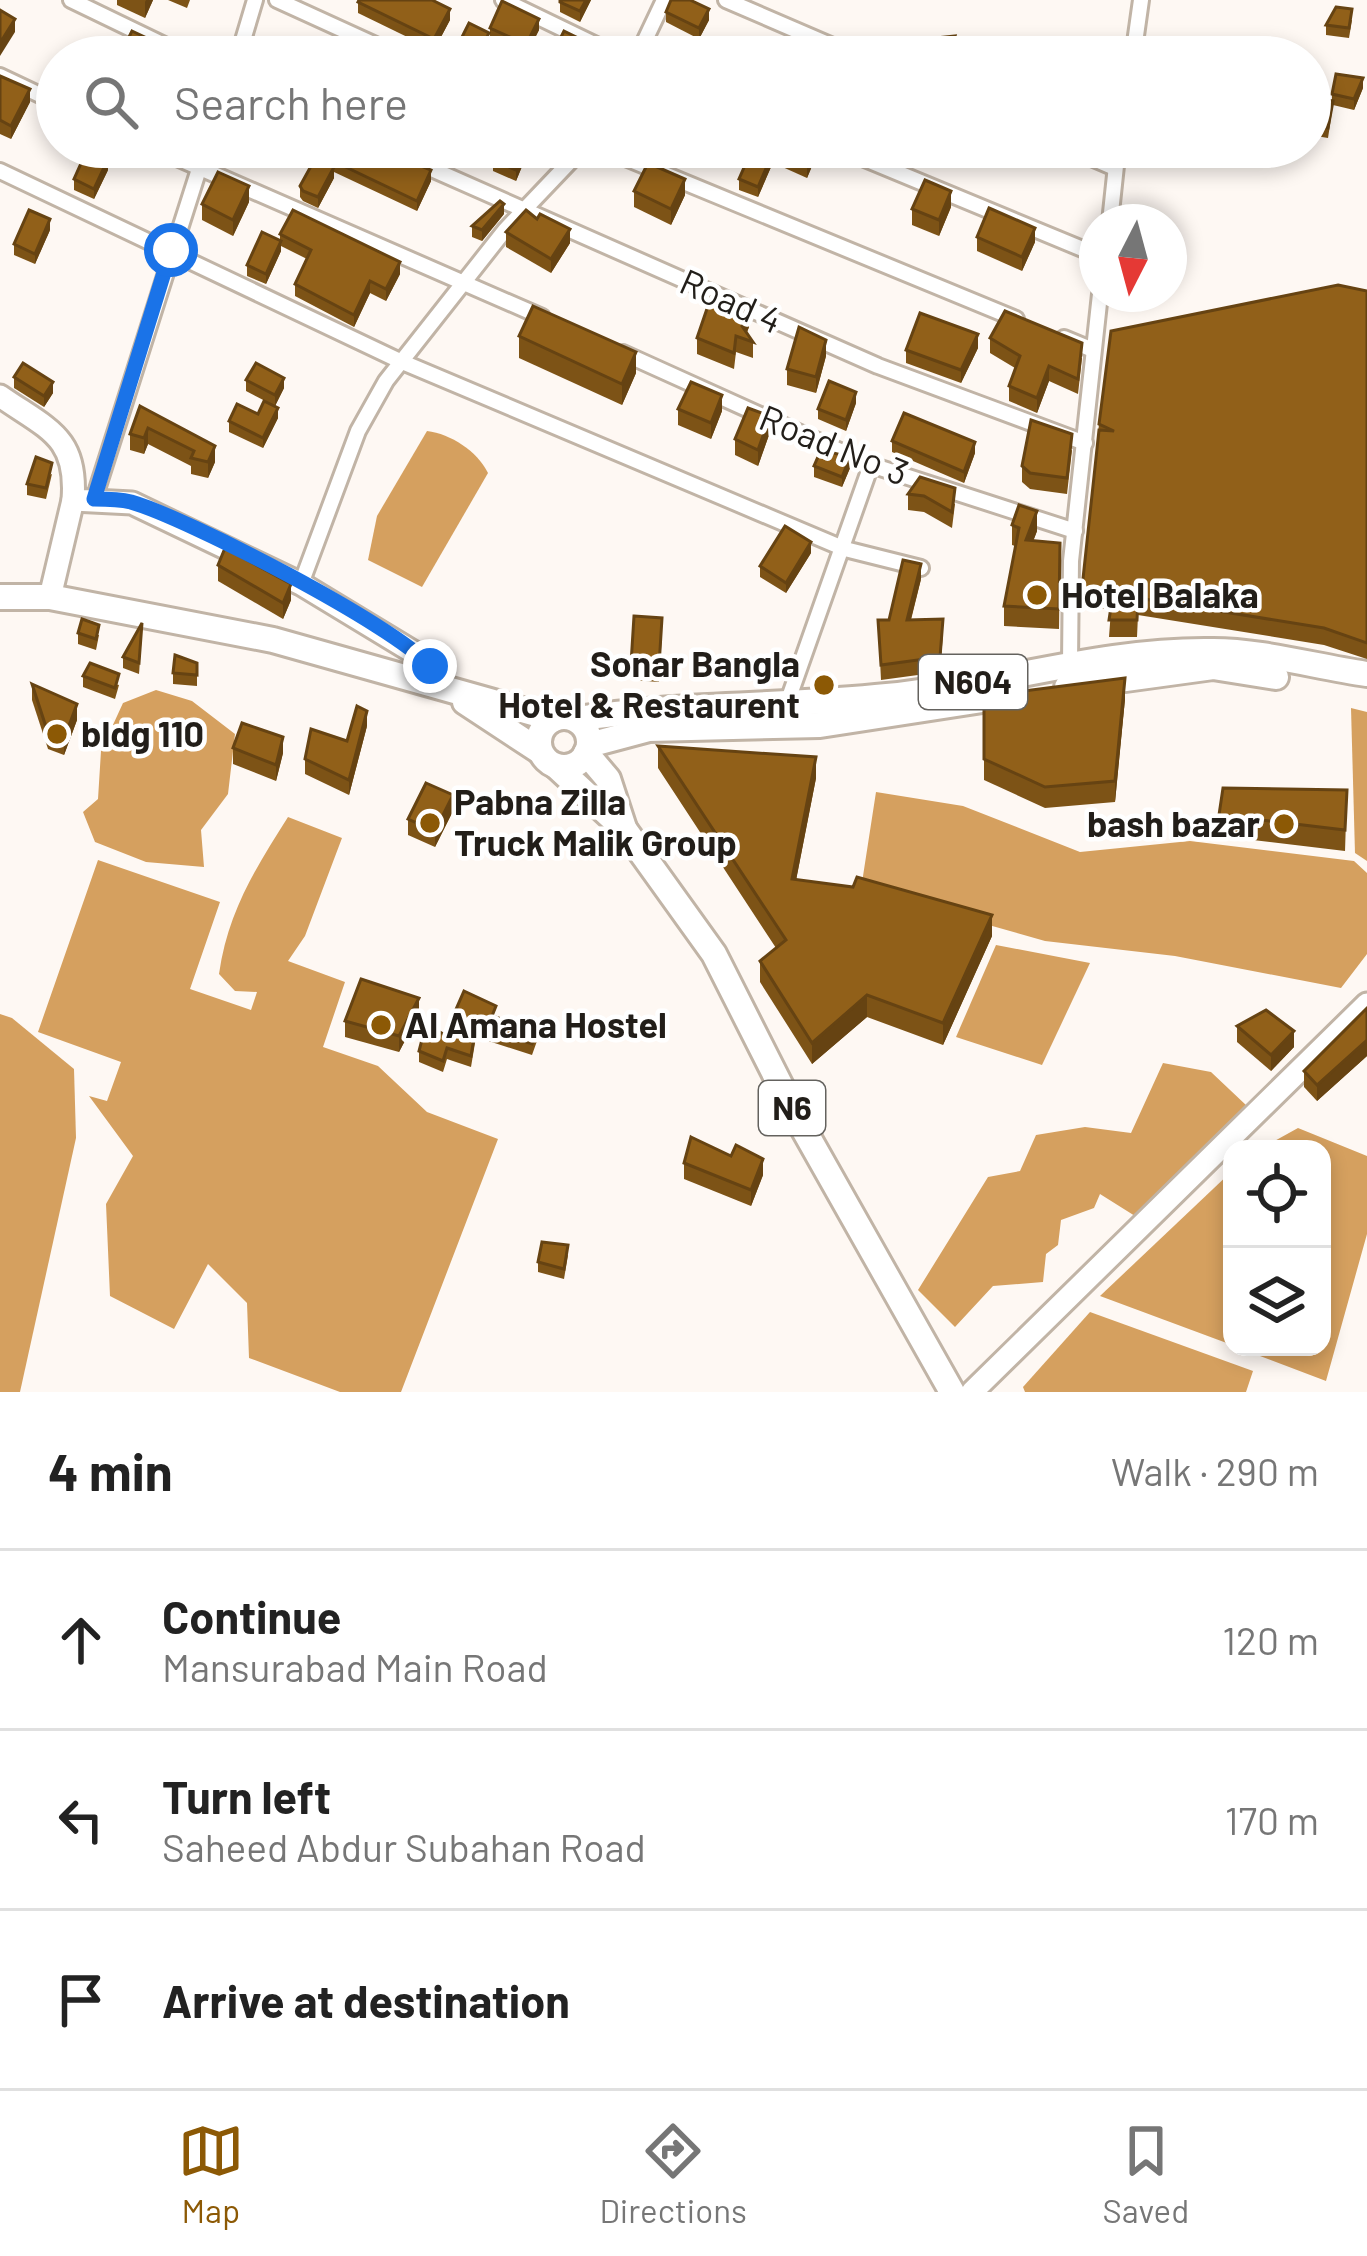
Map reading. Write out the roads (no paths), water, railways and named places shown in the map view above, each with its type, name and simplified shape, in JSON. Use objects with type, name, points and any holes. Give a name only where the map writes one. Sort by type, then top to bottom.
[{"type":"highway","points":[[0,597],[50,597],[273,640],[566,719],[608,779],[625,830]]},
{"type":"highway","name":"N604","points":[[566,719],[820,725],[970,693],[1070,663],[1215,659],[1367,674]]},
{"type":"highway","name":"N604","points":[[547,758],[574,765],[588,749],[650,718],[970,693],[1215,659],[1367,690]]},
{"type":"highway","points":[[442,689],[547,758],[625,830]]},
{"type":"highway","points":[[547,758],[544,727],[566,719]]},
{"type":"highway","name":"N6","points":[[625,830],[714,954],[795,1114],[952,1392]]},
{"type":"street","points":[[71,0],[146,36]]},
{"type":"street","points":[[244,36],[255,0]]},
{"type":"street","points":[[277,0],[356,36]]},
{"type":"street","points":[[503,0],[578,36]]},
{"type":"street","points":[[647,36],[664,0]]},
{"type":"street","points":[[726,0],[809,36]]},
{"type":"street","points":[[1135,36],[1141,0]]},
{"type":"street","points":[[0,76],[36,93]]},
{"type":"street","points":[[50,597],[199,168],[552,321]]},
{"type":"street","name":"Road 4","points":[[428,168],[878,366],[1085,443]]},
{"type":"street","points":[[302,584],[358,431],[400,361],[564,168]]},
{"type":"street","points":[[650,168],[1028,324]]},
{"type":"street","points":[[887,168],[1079,248]]},
{"type":"street","points":[[1112,204],[1115,168]]},
{"type":"street","points":[[0,171],[400,361],[845,549],[921,568]]},
{"type":"street","points":[[1070,663],[1075,531],[1098,312]]},
{"type":"street","points":[[1050,332],[1093,350]]},
{"type":"street","name":"Road No 3","points":[[616,350],[871,465],[1075,531]]},
{"type":"street","points":[[0,396],[67,446],[84,499]]},
{"type":"street","points":[[786,706],[871,465]]},
{"type":"street","points":[[84,499],[132,502],[302,584],[424,658],[442,689]]},
{"type":"street","points":[[972,1392],[1367,1004]]},
{"type":"place","name":"Hotel Balaka","points":[[1037,595]]},
{"type":"place","name":"Sonar Bangla Hotel & Restaurent","points":[[824,685]]},
{"type":"place","name":"bldg 110","points":[[57,734]]},
{"type":"place","name":"Pabna Zilla Truck Malik Group","points":[[430,823]]},
{"type":"place","name":"bash bazar","points":[[1284,824]]},
{"type":"place","name":"Al Amana Hostel","points":[[381,1025]]}]
